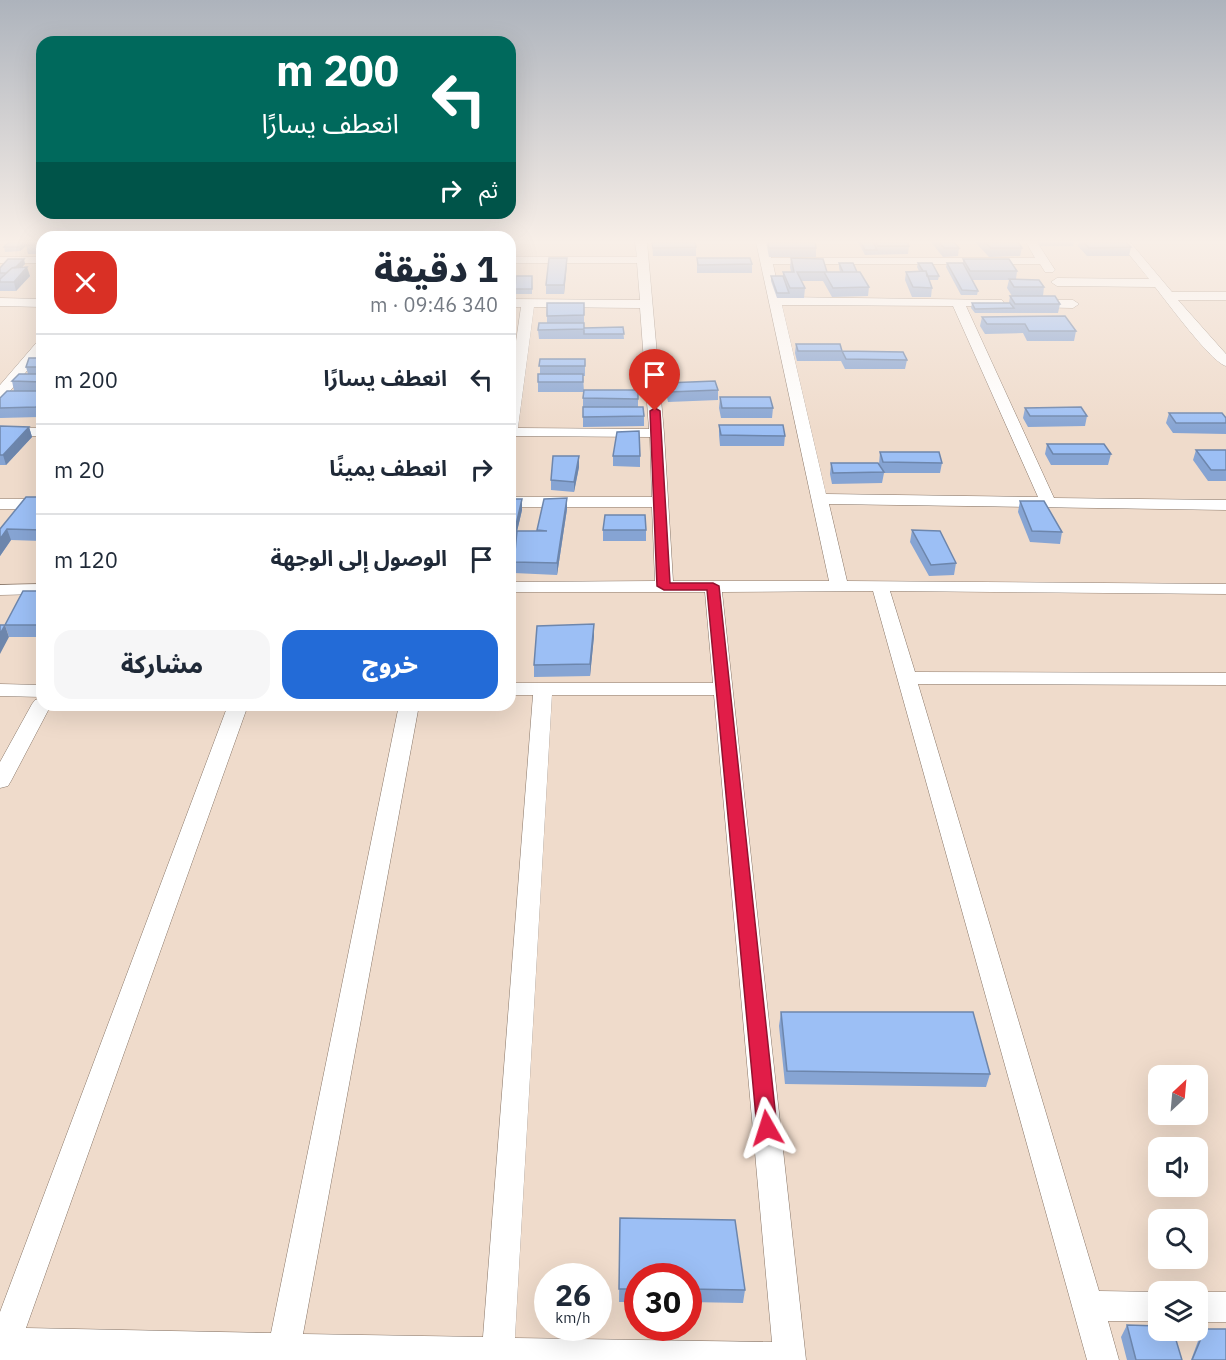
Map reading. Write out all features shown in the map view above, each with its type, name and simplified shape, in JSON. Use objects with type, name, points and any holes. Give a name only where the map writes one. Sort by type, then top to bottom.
[{"type":"street","points":[[516,388],[528,305]]},
{"type":"street","points":[[646,305],[657,433],[664,586]]},
{"type":"street","points":[[776,305],[839,586]]},
{"type":"street","points":[[959,305],[1048,502]]},
{"type":"street","points":[[1178,305],[1226,362]]},
{"type":"street","points":[[0,394],[36,352]]},
{"type":"street","points":[[516,431],[657,433]]},
{"type":"street","points":[[0,432],[36,432]]},
{"type":"street","points":[[819,499],[1226,505]]},
{"type":"street","points":[[516,502],[660,502]]},
{"type":"street","points":[[0,504],[36,504]]},
{"type":"street","points":[[236,711],[2,1350],[284,1350],[790,1359],[713,586]]},
{"type":"street","points":[[880,586],[1103,1360]]},
{"type":"street","points":[[516,587],[1226,588]]},
{"type":"street","points":[[0,590],[36,589]]},
{"type":"street","points":[[907,678],[1226,679]]},
{"type":"street","points":[[516,689],[723,689]]},
{"type":"street","points":[[498,1353],[543,689]]},
{"type":"street","points":[[0,690],[36,690]]},
{"type":"street","points":[[0,781],[38,711]]},
{"type":"street","points":[[284,1350],[408,711]]},
{"type":"street","points":[[1088,1306],[1148,1306]]},
{"type":"street","points":[[1208,1306],[1226,1307]]},
{"type":"building","points":[[547,305],[584,305],[584,315],[547,316]]},
{"type":"building","points":[[973,305],[1012,305],[1014,308],[975,309]]},
{"type":"building","points":[[1065,316],[1076,331],[1029,331],[1025,324],[987,324],[982,317]]},
{"type":"building","points":[[539,323],[584,323],[584,329],[538,330]]},
{"type":"building","points":[[623,327],[624,334],[584,334],[584,328]]},
{"type":"building","points":[[796,344],[840,344],[842,351],[798,351]]},
{"type":"building","points":[[842,351],[903,352],[907,360],[846,359]]},
{"type":"building","points":[[29,358],[36,358],[36,367],[26,367]]},
{"type":"building","points":[[540,359],[585,359],[585,366],[539,366]]},
{"type":"building","points":[[19,374],[36,374],[36,382],[12,381]]},
{"type":"building","points":[[538,374],[583,374],[583,382],[538,382]]},
{"type":"building","points":[[715,381],[718,390],[669,392],[666,383]]},
{"type":"building","points":[[584,390],[638,390],[638,399],[583,398]]},
{"type":"building","points":[[7,391],[36,391],[36,407],[0,408],[0,398]]},
{"type":"building","points":[[720,397],[770,397],[773,408],[722,408]]},
{"type":"building","points":[[583,407],[643,407],[644,416],[583,417]]},
{"type":"building","points":[[1081,407],[1087,416],[1030,416],[1025,408]]},
{"type":"building","points":[[1169,413],[1222,413],[1226,418],[1226,423],[1176,423]]},
{"type":"building","points":[[719,425],[783,425],[785,436],[721,435]]},
{"type":"building","points":[[0,426],[29,427],[3,455],[0,455]]},
{"type":"building","points":[[639,431],[640,456],[613,456],[617,432]]},
{"type":"building","points":[[1047,444],[1104,444],[1111,454],[1053,454]]},
{"type":"building","points":[[1196,450],[1226,450],[1226,470],[1211,470]]},
{"type":"building","points":[[880,452],[939,452],[942,463],[883,462]]},
{"type":"building","points":[[553,456],[579,456],[574,482],[551,480]]},
{"type":"building","points":[[831,463],[878,463],[884,472],[833,473]]},
{"type":"building","points":[[26,497],[36,497],[36,530],[7,529],[0,539],[0,529]]},
{"type":"building","points":[[567,498],[557,563],[516,562],[517,531],[547,531],[537,530],[544,499]]},
{"type":"building","points":[[516,499],[522,499],[516,525]]},
{"type":"building","points":[[1020,501],[1044,501],[1062,532],[1032,531]]},
{"type":"building","points":[[605,515],[645,515],[646,530],[603,530]]},
{"type":"building","points":[[912,530],[940,531],[956,563],[931,565]]},
{"type":"building","points":[[23,591],[36,591],[36,625],[5,625]]},
{"type":"building","points":[[594,624],[590,664],[534,665],[537,626]]},
{"type":"building","points":[[781,1012],[973,1012],[990,1074],[787,1071]]},
{"type":"building","points":[[620,1218],[735,1220],[745,1290],[702,1289],[702,1263],[624,1263],[624,1289],[619,1289]]},
{"type":"building","points":[[1127,1325],[1148,1326],[1148,1341],[1176,1341],[1182,1360],[1136,1360]]},
{"type":"building","points":[[1208,1329],[1226,1329],[1226,1360],[1192,1360],[1200,1341],[1208,1341]]},
{"type":"route","points":[[655,411],[664,586],[713,586],[767,1128]]}]
